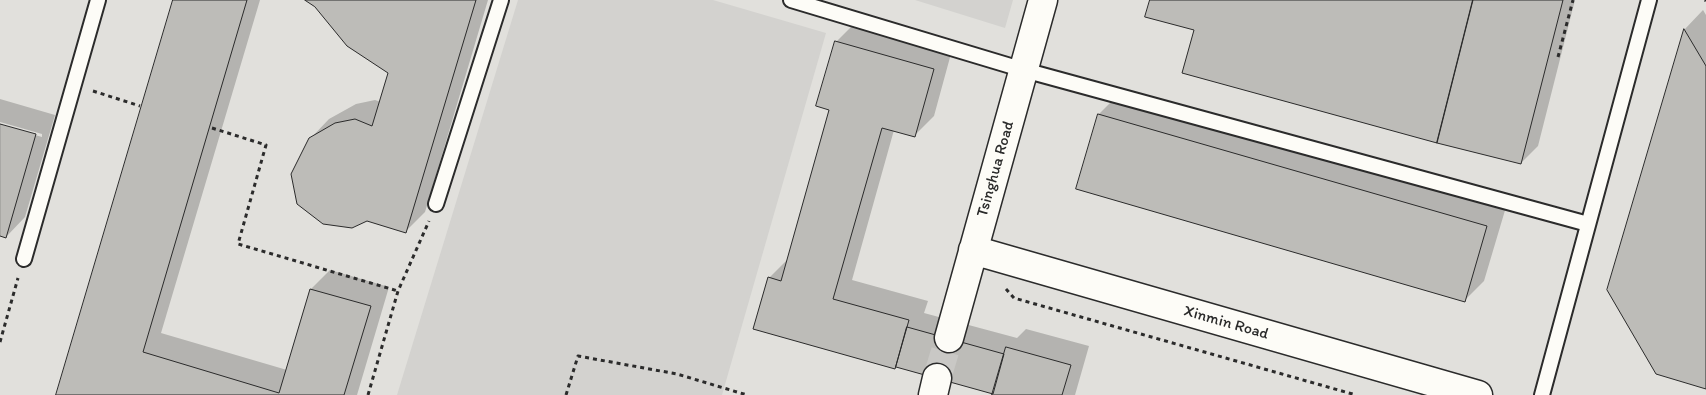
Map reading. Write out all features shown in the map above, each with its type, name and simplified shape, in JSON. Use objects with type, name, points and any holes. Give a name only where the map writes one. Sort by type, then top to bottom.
[{"type":"street","name":"Tsinghua Road","points":[[949,338],[1043,0]]},
{"type":"street","name":"Xinmin Road","points":[[973,250],[1478,395]]},
{"type":"lane","points":[[24,260],[98,0]]},
{"type":"lane","points":[[436,204],[501,0]]},
{"type":"lane","points":[[791,0],[1024,70],[1588,224]]},
{"type":"lane","points":[[1542,395],[1649,0]]},
{"type":"path","points":[[1558,57],[1573,0]]},
{"type":"path","points":[[73,84],[140,106]]},
{"type":"path","points":[[212,128],[266,145],[238,244],[398,291]]},
{"type":"path","points":[[368,395],[398,291],[436,204]]},
{"type":"path","points":[[0,342],[24,260]]},
{"type":"path","points":[[1002,284],[1014,298],[1356,395]]},
{"type":"path","points":[[566,395],[578,356],[677,374],[748,395]]},
{"type":"shaded area","points":[[0,0],[1706,0],[1706,395],[0,395]]},
{"type":"shaded area","points":[[518,0],[713,0],[826,33],[722,395],[397,395]]},
{"type":"shaded area","points":[[915,0],[1013,0],[1005,28]]},
{"type":"building","points":[[173,0],[247,0],[143,352],[279,393],[310,289],[371,306],[344,395],[56,395]]},
{"type":"building","points":[[305,0],[476,0],[406,233],[367,221],[352,228],[323,224],[297,204],[291,174],[309,138],[335,123],[355,119],[372,126],[388,73],[347,46],[315,7]]},
{"type":"building","points":[[1150,0],[1473,0],[1437,143],[1182,73],[1194,30],[1145,17]]},
{"type":"building","points":[[1473,0],[1563,0],[1521,164],[1437,143]]},
{"type":"building","points":[[1684,29],[1706,66],[1706,389],[1656,374],[1607,290]]},
{"type":"building","points":[[835,41],[934,69],[915,137],[882,128],[833,299],[909,320],[895,369],[753,329],[768,277],[781,281],[829,110],[816,106]]},
{"type":"building","points":[[1098,114],[1487,226],[1465,302],[1076,189]]},
{"type":"building","points":[[0,124],[36,134],[6,238],[0,236]]},
{"type":"building","points":[[907,327],[1004,354],[993,394],[896,367]]},
{"type":"building","points":[[1006,347],[1071,365],[1062,395],[992,395]]},
{"type":"tunnel","points":[[937,378],[949,338]]}]
